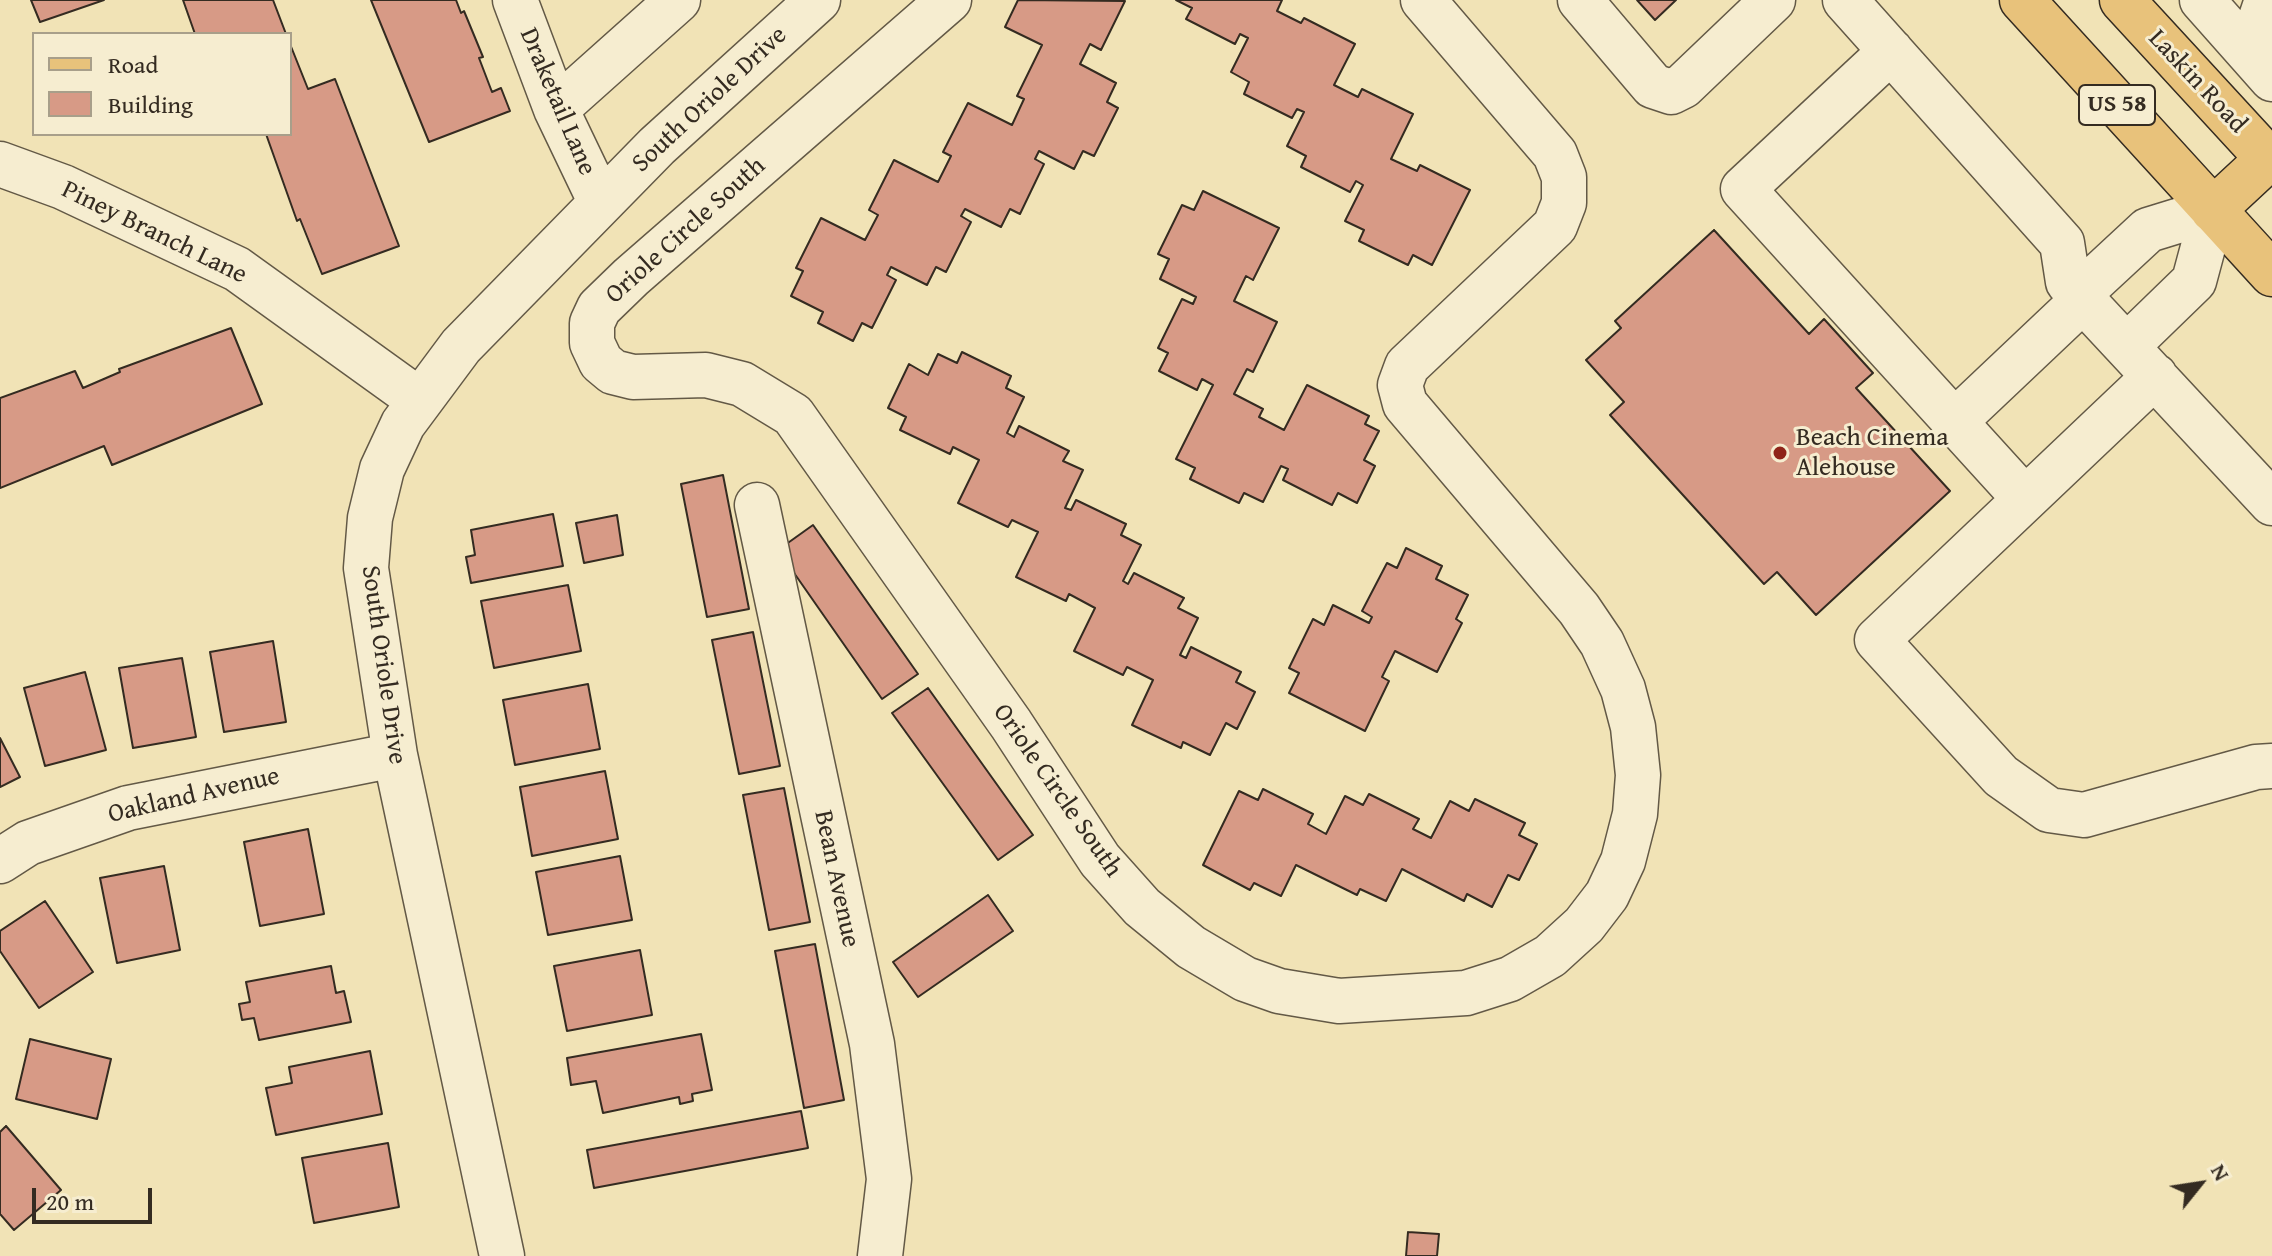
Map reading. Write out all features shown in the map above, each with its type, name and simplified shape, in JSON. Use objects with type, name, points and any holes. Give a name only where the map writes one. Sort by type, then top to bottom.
[{"type":"main road","name":"US 58","points":[[2022,0],[2272,274]]},
{"type":"main road","name":"Laskin Road","points":[[2122,0],[2271,159]]},
{"type":"main road","points":[[2213,210],[2271,159]]},
{"type":"street","name":"Draketail Lane","points":[[515,0],[556,109],[601,203]]},
{"type":"street","points":[[556,109],[678,0]]},
{"type":"street","name":"South Oriole Drive","points":[[502,1256],[395,755],[366,568],[370,518],[382,469],[419,400],[461,346],[657,146],[818,0]]},
{"type":"street","name":"Oriole Circle South","points":[[949,0],[631,277],[599,308],[592,323],[592,343],[601,362],[613,372],[633,377],[706,375],[742,384],[793,415],[1011,724],[1100,860],[1142,907],[1191,947],[1245,979],[1279,991],[1339,1001],[1466,993],[1510,979],[1550,956],[1584,925],[1607,895],[1623,861],[1635,814],[1638,775],[1633,727],[1623,689],[1602,643],[1579,609],[1405,404],[1400,385],[1407,366],[1555,226],[1564,203],[1564,177],[1555,154],[1423,0]]},
{"type":"street","points":[[1580,0],[1653,86],[1671,92],[1683,86],[1773,0]]},
{"type":"street","points":[[1845,0],[2062,243],[2068,282],[2272,503]]},
{"type":"street","points":[[2202,0],[2260,66]]},
{"type":"street","points":[[2260,66],[2267,0]]},
{"type":"street","points":[[1891,51],[1743,189],[2025,499]]},
{"type":"street","name":"Piney Branch Lane","points":[[0,164],[63,187],[237,269],[419,400]]},
{"type":"street","points":[[1953,423],[2148,230],[2213,210]]},
{"type":"street","points":[[2213,210],[2194,281],[2141,361],[2025,499],[1877,640],[2001,776],[2049,810],[2084,815],[2256,767],[2272,766]]},
{"type":"street","name":"Bean Avenue","points":[[757,505],[872,1044],[889,1179],[880,1256]]},
{"type":"street","name":"Oakland Avenue","points":[[0,861],[28,843],[128,808],[395,755]]},
{"type":"building","points":[[31,0],[104,0],[40,22]]},
{"type":"building","points":[[183,0],[273,0],[285,32],[194,32]]},
{"type":"building","points":[[371,0],[456,0],[461,13],[464,11],[483,57],[479,58],[492,92],[501,88],[510,111],[429,142]]},
{"type":"building","points":[[1018,0],[1125,1],[1101,50],[1090,44],[1080,64],[1116,83],[1107,102],[1118,108],[1094,156],[1083,151],[1074,169],[1039,151],[1035,159],[1044,164],[1020,214],[1010,209],[1001,227],[965,209],[961,216],[971,222],[946,272],[936,267],[927,285],[891,267],[887,275],[896,280],[872,328],[862,323],[853,341],[818,323],[823,312],[791,296],[803,271],[796,268],[821,218],[865,240],[878,215],[869,210],[894,160],[938,182],[951,156],[943,152],[968,103],[1012,125],[1024,99],[1017,96],[1042,45],[1005,27]]},
{"type":"building","points":[[1176,0],[1282,0],[1277,11],[1301,23],[1304,18],[1355,44],[1334,85],[1358,97],[1362,89],[1413,114],[1391,159],[1417,171],[1420,165],[1470,190],[1432,265],[1413,255],[1408,265],[1359,241],[1364,230],[1345,221],[1363,185],[1356,181],[1350,192],[1301,167],[1306,156],[1287,146],[1304,112],[1297,109],[1292,118],[1244,94],[1249,82],[1231,72],[1248,38],[1240,34],[1235,44],[1186,19],[1192,8]]},
{"type":"building","points":[[1637,0],[1676,0],[1655,20]]},
{"type":"building","points":[[292,49],[308,89],[335,79],[399,246],[322,274],[300,219],[297,221],[267,136],[292,136]]},
{"type":"building","points":[[1203,191],[1279,228],[1253,280],[1246,276],[1234,301],[1277,322],[1253,372],[1247,369],[1234,394],[1263,409],[1259,417],[1284,430],[1307,385],[1369,416],[1365,424],[1379,431],[1364,460],[1375,466],[1357,503],[1338,493],[1332,505],[1283,480],[1288,469],[1281,466],[1263,502],[1244,493],[1239,503],[1190,479],[1195,468],[1176,459],[1213,385],[1202,379],[1197,390],[1159,371],[1168,353],[1158,348],[1182,299],[1193,304],[1196,297],[1160,279],[1169,259],[1158,254],[1182,205],[1194,210]]},
{"type":"building","name":"Beach Cinema Alehouse","points":[[1714,230],[1809,334],[1824,319],[1873,373],[1856,388],[1950,491],[1816,615],[1777,572],[1764,584],[1610,415],[1624,402],[1586,360],[1621,328],[1615,321]]},
{"type":"building","points":[[231,328],[262,404],[112,465],[104,446],[0,488],[0,398],[75,371],[83,388],[120,372],[119,369]]},
{"type":"building","points":[[962,352],[1011,376],[1006,388],[1024,397],[1007,433],[1014,437],[1019,426],[1069,451],[1063,461],[1083,470],[1065,508],[1071,510],[1076,500],[1126,524],[1121,535],[1141,545],[1123,581],[1128,584],[1134,573],[1184,598],[1178,608],[1198,618],[1180,655],[1186,658],[1191,647],[1241,672],[1236,682],[1255,692],[1237,729],[1226,723],[1210,755],[1183,742],[1181,748],[1132,725],[1153,680],[1127,667],[1123,675],[1074,651],[1095,608],[1069,594],[1066,601],[1016,577],[1038,532],[1012,520],[1008,527],[958,503],[979,460],[953,447],[950,454],[900,430],[906,417],[888,408],[909,364],[928,375],[938,354],[957,363]]},
{"type":"building","points":[[723,475],[749,609],[707,617],[681,484]]},
{"type":"building","points":[[553,514],[563,566],[471,583],[466,557],[475,555],[471,530]]},
{"type":"building","points":[[617,515],[623,555],[584,563],[576,523]]},
{"type":"building","points":[[813,525],[918,674],[882,699],[778,550]]},
{"type":"building","points":[[1406,548],[1442,566],[1436,579],[1468,595],[1456,619],[1462,623],[1437,672],[1395,651],[1382,677],[1389,681],[1365,731],[1289,693],[1299,673],[1289,668],[1313,619],[1324,625],[1333,605],[1369,623],[1372,617],[1362,611],[1387,563],[1397,568]]},
{"type":"building","points":[[568,585],[581,651],[494,668],[481,601]]},
{"type":"building","points":[[753,632],[780,766],[739,774],[712,640]]},
{"type":"building","points":[[273,641],[286,722],[224,732],[210,652]]},
{"type":"building","points":[[182,658],[196,737],[133,748],[119,668]]},
{"type":"building","points":[[85,672],[106,750],[45,766],[24,688]]},
{"type":"building","points":[[588,684],[600,749],[515,765],[503,700]]},
{"type":"building","points":[[928,688],[1033,835],[998,860],[892,713]]},
{"type":"building","points":[[0,738],[20,777],[0,787]]},
{"type":"building","points":[[605,771],[618,839],[532,856],[520,787]]},
{"type":"building","points":[[784,788],[810,922],[769,930],[743,795]]},
{"type":"building","points":[[1263,789],[1313,814],[1308,824],[1326,834],[1345,796],[1363,805],[1369,794],[1419,819],[1413,829],[1431,838],[1450,801],[1469,811],[1475,799],[1525,823],[1519,835],[1537,844],[1519,880],[1508,875],[1492,907],[1467,894],[1464,901],[1402,869],[1386,901],[1360,889],[1357,895],[1296,865],[1281,896],[1254,883],[1250,890],[1203,865],[1239,791],[1258,800]]},
{"type":"building","points":[[308,829],[324,914],[260,926],[244,842]]},
{"type":"building","points":[[620,856],[632,920],[548,935],[536,872]]},
{"type":"building","points":[[164,866],[180,950],[117,963],[100,878]]},
{"type":"building","points":[[988,895],[1013,931],[918,997],[893,962]]},
{"type":"building","points":[[45,901],[93,972],[39,1008],[0,951],[0,931]]},
{"type":"building","points":[[815,944],[844,1100],[804,1108],[775,951]]},
{"type":"building","points":[[640,950],[652,1015],[567,1031],[554,966]]},
{"type":"building","points":[[331,966],[336,993],[344,991],[351,1022],[259,1040],[254,1018],[242,1020],[239,1004],[250,1002],[246,982]]},
{"type":"building","points":[[701,1034],[712,1090],[692,1094],[693,1101],[680,1104],[679,1097],[603,1113],[596,1081],[571,1085],[567,1058]]},
{"type":"building","points":[[30,1039],[111,1059],[97,1119],[16,1099]]},
{"type":"building","points":[[370,1051],[382,1114],[276,1135],[266,1088],[292,1083],[289,1067]]},
{"type":"building","points":[[801,1111],[808,1148],[594,1188],[587,1150]]},
{"type":"building","points":[[6,1126],[61,1190],[14,1230],[0,1214],[0,1132]]},
{"type":"building","points":[[388,1143],[399,1207],[314,1223],[302,1158]]},
{"type":"building","points":[[1408,1232],[1439,1234],[1437,1256],[1406,1256]]},
{"type":"place","name":"Beach Cinema Alehouse","points":[[1780,453]]}]
